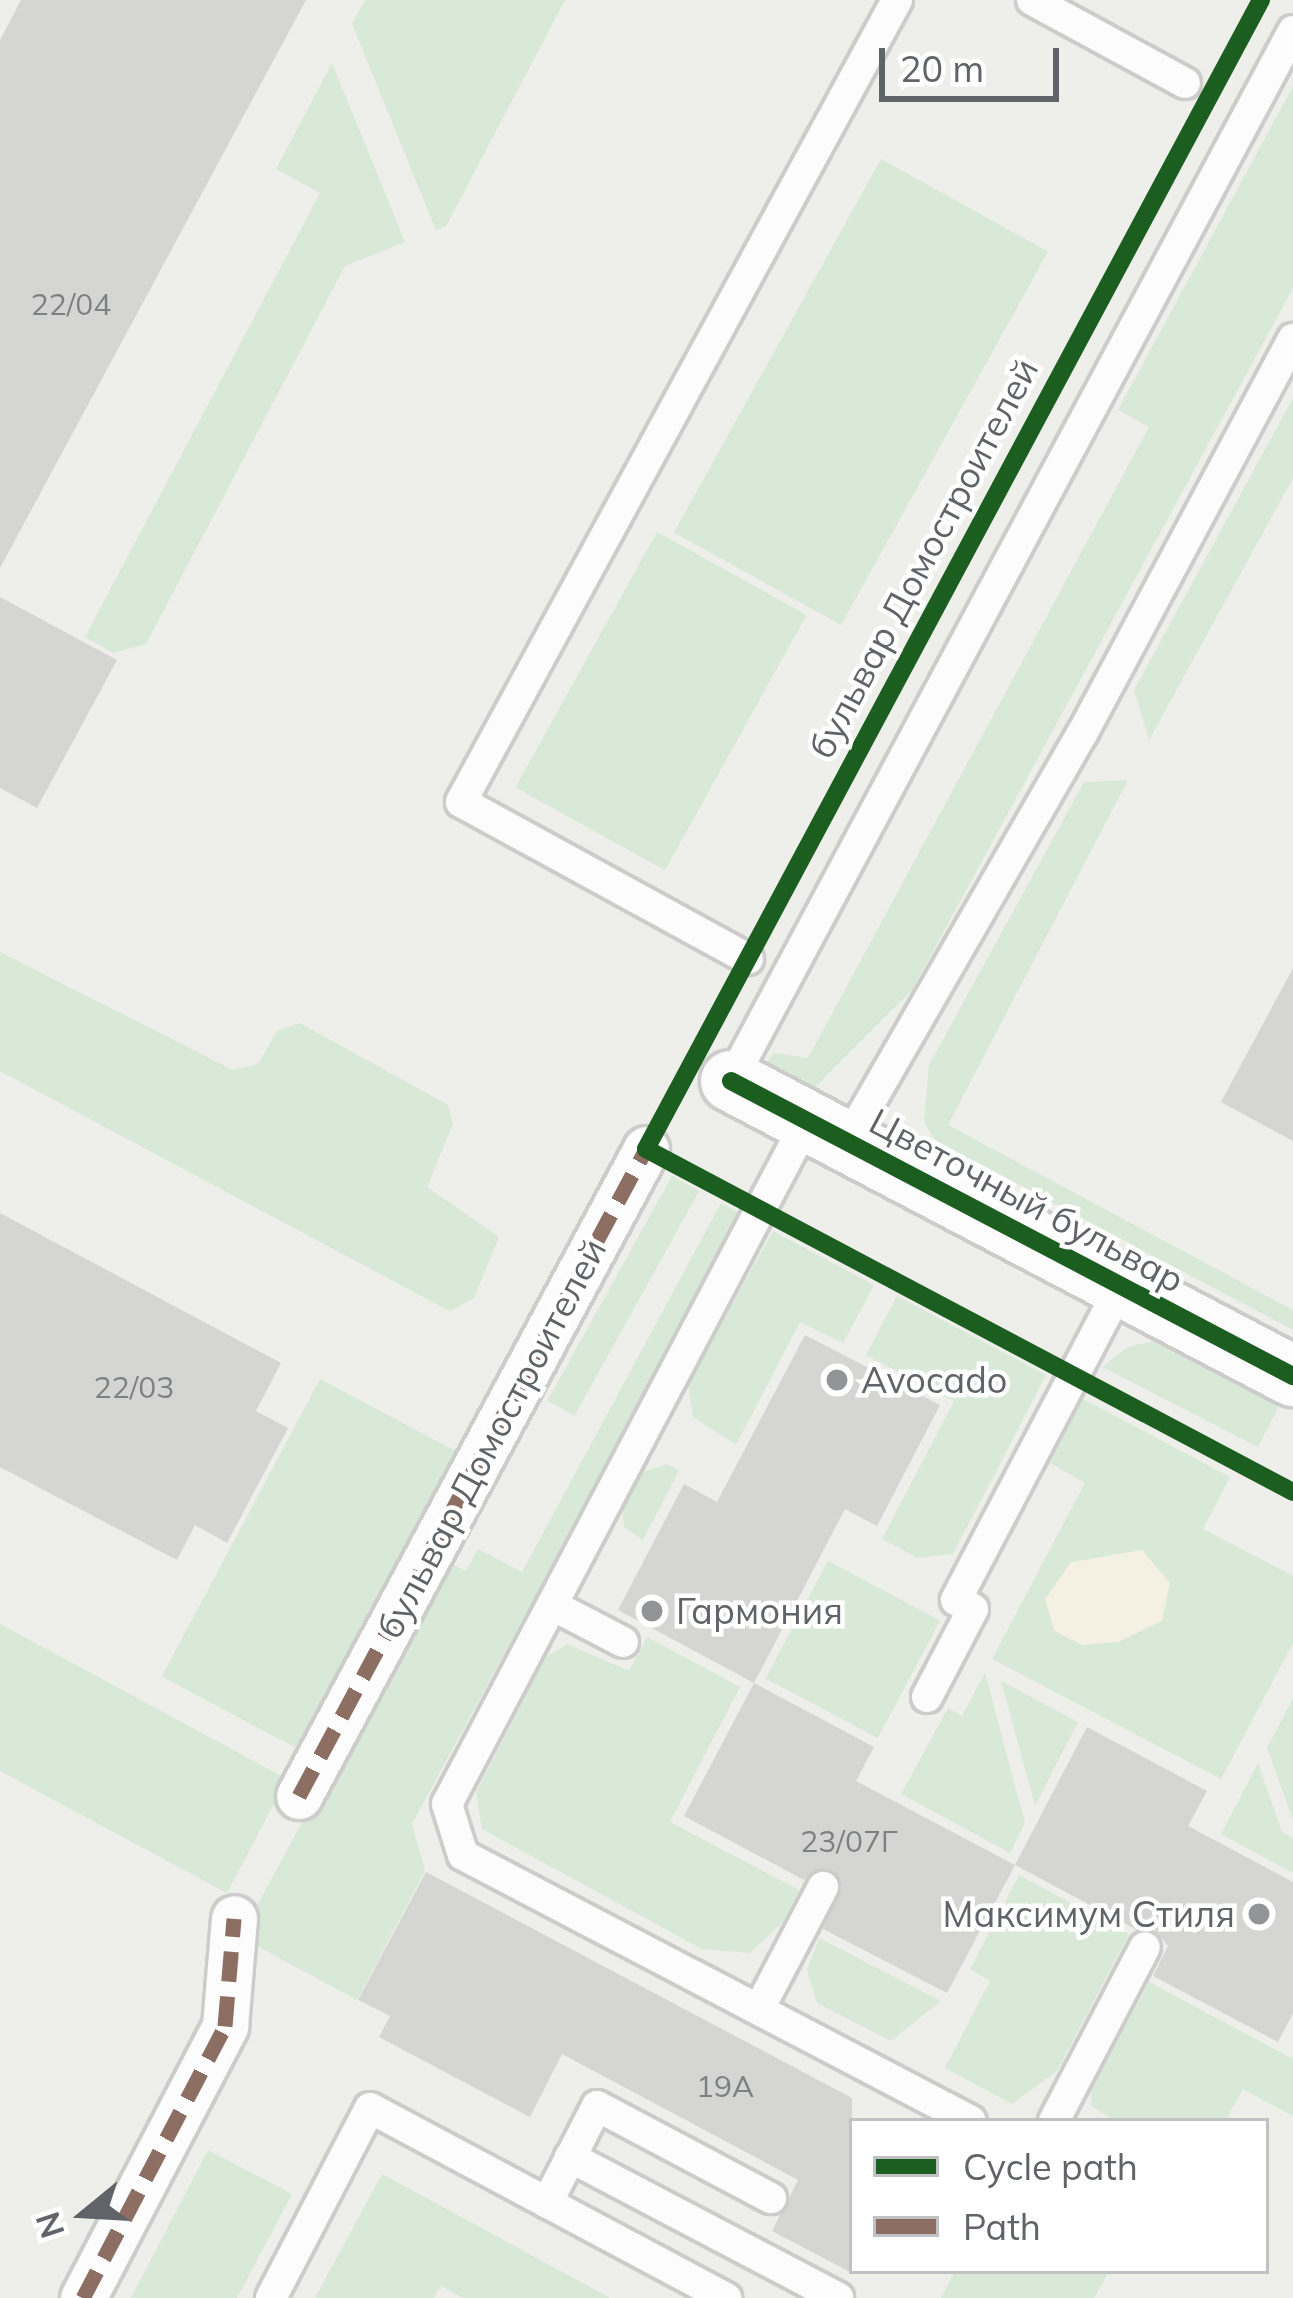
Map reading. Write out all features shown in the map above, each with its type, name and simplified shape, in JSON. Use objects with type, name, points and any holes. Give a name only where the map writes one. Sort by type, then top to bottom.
[{"type":"street","name":"Цветочный бульвар","points":[[731,1081],[1293,1376]]},
{"type":"street","name":"бульвар Домостроителей","points":[[299,1796],[646,1149]]},
{"type":"street","points":[[83,2298],[225,2026],[234,1918]]},
{"type":"lane","points":[[748,959],[461,802],[897,0]]},
{"type":"lane","points":[[1032,0],[1185,83]]},
{"type":"lane","points":[[731,1081],[1293,31]]},
{"type":"lane","points":[[965,2118],[463,1855],[447,1804],[552,1605],[827,1132],[1082,734],[1293,339]]},
{"type":"lane","points":[[927,1697],[973,1609],[956,1600],[1120,1286]]},
{"type":"lane","points":[[552,1605],[623,1642]]},
{"type":"lane","points":[[759,2009],[823,1886]]},
{"type":"lane","points":[[1056,2118],[1145,1947]]},
{"type":"lane","points":[[547,2203],[597,2106],[771,2198]]},
{"type":"lane","points":[[271,2298],[370,2108],[726,2298]]},
{"type":"lane","points":[[570,2157],[838,2298]]},
{"type":"green space","points":[[365,0],[565,0],[446,226],[436,230],[352,24]]},
{"type":"green space","points":[[332,63],[405,242],[345,266],[146,644],[113,653],[85,637],[320,193],[276,169]]},
{"type":"green space","points":[[1293,86],[1293,288],[912,990],[809,1093],[760,1072],[774,1053],[808,1058],[1149,427],[1118,410]]},
{"type":"green space","points":[[881,159],[1048,252],[841,625],[674,532]]},
{"type":"green space","points":[[1293,398],[1293,478],[1149,740],[1134,690]]},
{"type":"green space","points":[[657,532],[807,615],[665,870],[515,787]]},
{"type":"green space","points":[[1128,780],[948,1125],[1293,1310],[1293,1330],[935,1140],[924,1122],[929,1065],[1084,782]]},
{"type":"green space","points":[[0,952],[233,1070],[258,1064],[277,1031],[300,1023],[448,1105],[453,1124],[427,1187],[499,1237],[474,1298],[451,1311],[438,1305],[0,1071]]},
{"type":"green space","points":[[672,1176],[699,1191],[575,1416],[547,1401]]},
{"type":"green space","points":[[721,1203],[742,1214],[412,1824],[425,1871],[357,2000],[240,1937],[444,1560],[466,1571],[478,1549],[522,1572]]},
{"type":"green space","points":[[773,1231],[874,1285],[843,1343],[800,1322],[736,1445],[693,1417],[688,1384]]},
{"type":"green space","points":[[897,1296],[1046,1375],[953,1554],[918,1558],[882,1539],[954,1401],[866,1355]]},
{"type":"green space","points":[[1162,1339],[1284,1396],[1258,1447],[1102,1367],[1128,1347]]},
{"type":"green space","points":[[320,1379],[461,1454],[303,1752],[162,1677]]},
{"type":"green space","points":[[1083,1399],[1230,1477],[1203,1529],[1293,1576],[1293,1643],[1221,1779],[992,1659],[1085,1483],[1050,1463]]},
{"type":"green space","points":[[667,1464],[679,1471],[643,1540],[624,1527],[622,1509],[641,1473]]},
{"type":"green space","points":[[828,1561],[940,1621],[878,1738],[766,1678]]},
{"type":"green space","points":[[0,1624],[287,1779],[227,1893],[0,1771]]},
{"type":"green space","points":[[647,1637],[740,1687],[670,1822],[799,1890],[783,1922],[750,1953],[702,1949],[482,1829],[476,1792],[546,1657],[567,1644],[629,1671]]},
{"type":"green space","points":[[985,1673],[1025,1823],[1010,1853],[901,1794],[948,1708],[962,1716]]},
{"type":"green space","points":[[1001,1681],[1078,1722],[1035,1806]]},
{"type":"green space","points":[[1293,1698],[1293,1820],[1267,1748]]},
{"type":"green space","points":[[1258,1763],[1282,1832],[1293,1838],[1293,1873],[1221,1834]]},
{"type":"green space","points":[[1019,1875],[1129,1934],[1057,2071],[1012,2104],[945,2068],[990,1981],[970,1969]]},
{"type":"green space","points":[[819,1938],[941,2001],[891,2041],[817,2003],[807,1970]]},
{"type":"green space","points":[[1149,1982],[1293,2059],[1293,2116],[1243,2089],[1227,2118],[1111,2118],[1091,2106],[1092,2089]]},
{"type":"green space","points":[[208,2150],[292,2194],[237,2298],[131,2298]]},
{"type":"green space","points":[[382,2174],[610,2298],[463,2298],[441,2286],[434,2298],[315,2298]]},
{"type":"green space","points":[[953,2274],[1107,2274],[1094,2298],[941,2298]]},
{"type":"sand","points":[[1142,1550],[1170,1583],[1162,1621],[1118,1642],[1082,1645],[1054,1631],[1045,1599],[1071,1562]]},
{"type":"building","points":[[21,0],[306,0],[0,568],[0,40]]},
{"type":"building","points":[[0,597],[117,660],[37,808],[0,788]]},
{"type":"building","points":[[1293,968],[1293,1141],[1221,1102]]},
{"type":"building","points":[[0,1213],[281,1363],[256,1411],[288,1428],[227,1543],[195,1525],[177,1560],[0,1467]]},
{"type":"building","points":[[805,1335],[940,1405],[877,1526],[845,1509],[754,1683],[618,1610],[684,1484],[717,1502]]},
{"type":"building","points":[[754,1683],[874,1747],[856,1781],[1015,1865],[947,1993],[823,1929],[842,1887],[833,1870],[814,1870],[804,1880],[684,1816]]},
{"type":"building","points":[[1087,1727],[1207,1791],[1188,1826],[1293,1882],[1293,2013],[1278,2042],[1153,1976],[1168,1946],[1155,1930],[1137,1930],[1015,1865]]},
{"type":"building","points":[[426,1872],[852,2098],[849,2271],[772,2231],[798,2180],[562,2054],[530,2117],[379,2037],[390,2016],[358,2000]]},
{"type":"marked path","points":[[299,1796],[646,1149]]},
{"type":"marked path","points":[[83,2298],[225,2026],[234,1918]]},
{"type":"cycle path","points":[[1261,0],[646,1149],[1293,1492]]},
{"type":"cycle path","points":[[731,1081],[1293,1376]]},
{"type":"place","name":"Avocado","points":[[837,1380]]},
{"type":"place","name":"Гармония","points":[[652,1611]]},
{"type":"place","name":"Максимум Стиля","points":[[1259,1914]]}]
